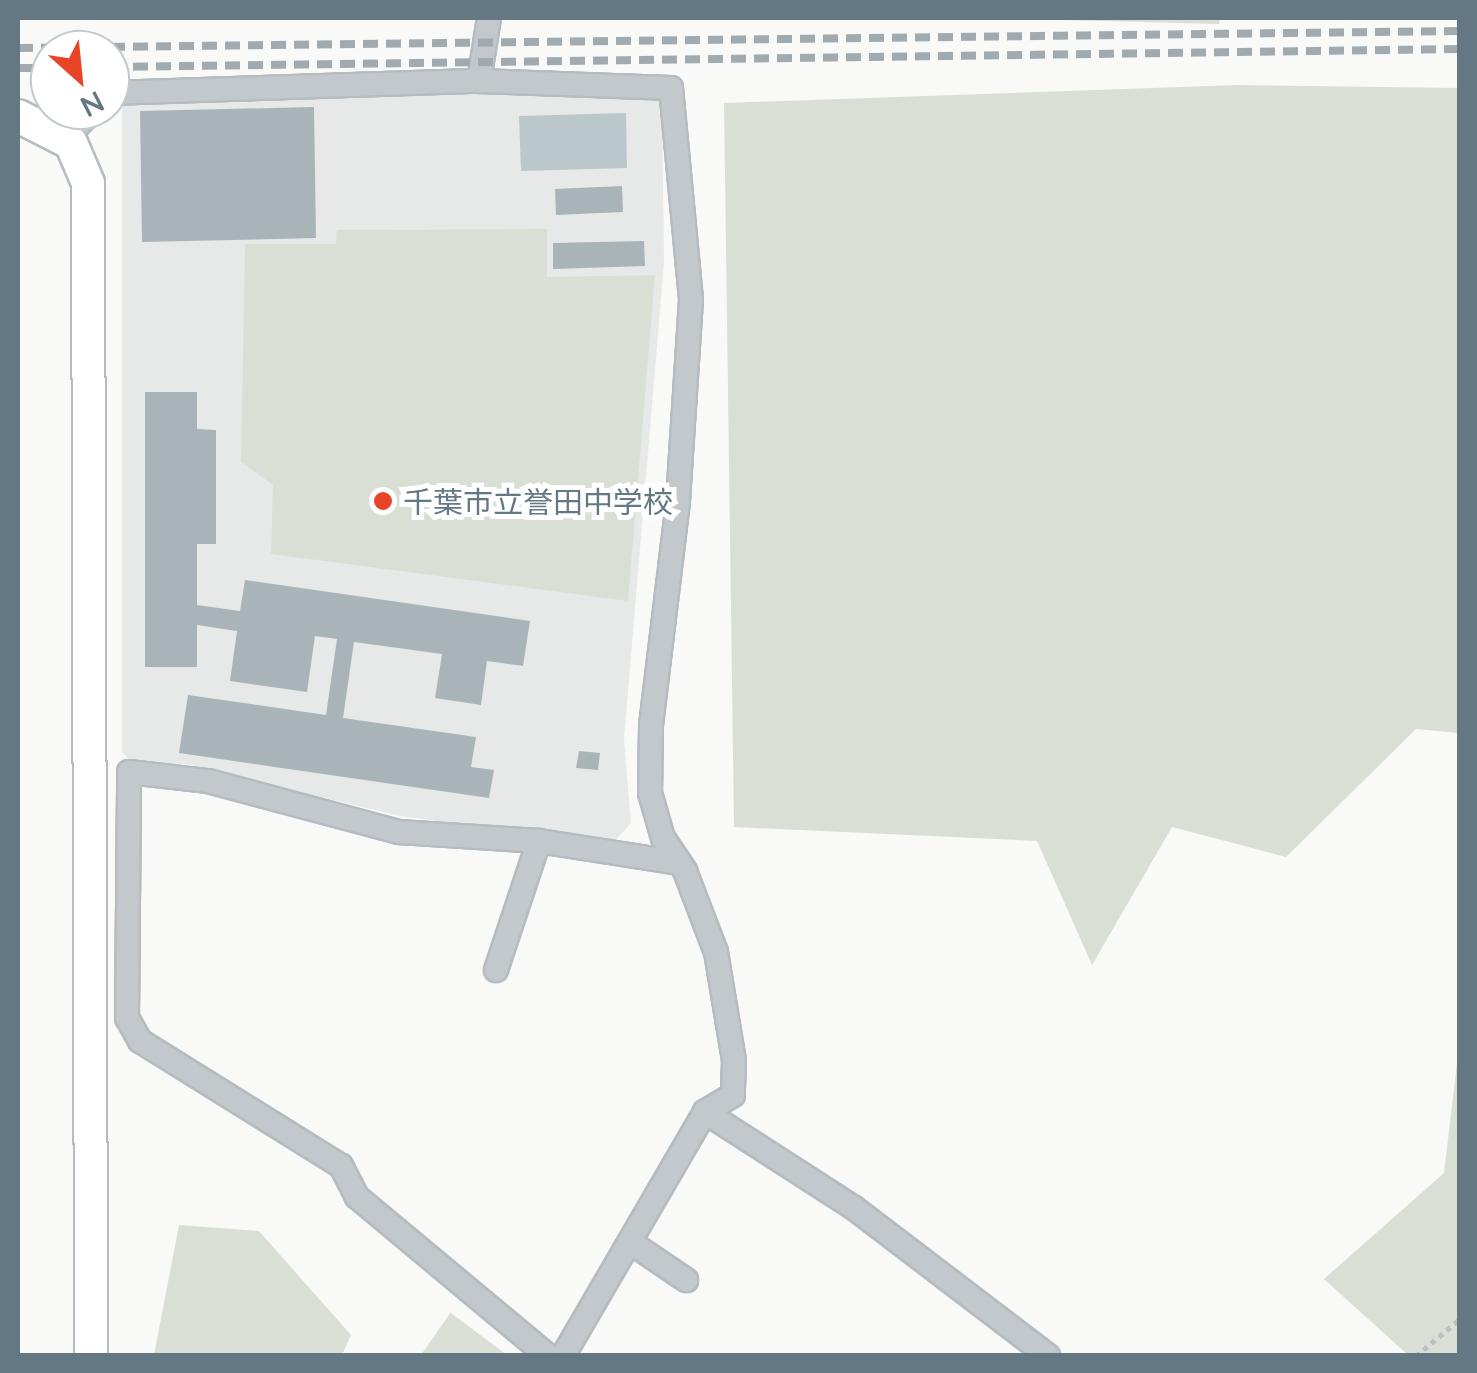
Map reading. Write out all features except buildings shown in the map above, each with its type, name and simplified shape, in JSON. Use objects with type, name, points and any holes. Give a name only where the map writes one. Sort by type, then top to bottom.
[{"type":"street","points":[[479,81],[489,18]]},
{"type":"street","points":[[130,92],[479,81],[671,88],[691,300],[678,502],[650,725],[650,793],[663,838],[680,863],[716,952],[734,1061],[733,1095],[705,1112],[563,1356]]},
{"type":"street","points":[[18,116],[64,139],[88,183],[90,1356]]},
{"type":"street","points":[[64,139],[73,130]]},
{"type":"street","points":[[548,1356],[358,1197],[341,1166],[140,1042],[127,1018],[129,772],[208,781],[399,832],[539,842],[680,863]]},
{"type":"street","points":[[496,970],[539,842]]},
{"type":"street","points":[[705,1112],[854,1208],[1048,1356]]},
{"type":"street","points":[[630,1242],[686,1280]]},
{"type":"path","points":[[1416,1356],[1460,1319]]},
{"type":"shaded area","points":[[986,18],[1220,18],[1219,24]]},
{"type":"shaded area","points":[[1238,85],[1459,88],[1459,733],[1416,729],[1286,857],[1172,827],[1092,965],[1037,841],[734,827],[724,103]]},
{"type":"shaded area","name":"千葉市立誉田中学校","points":[[647,89],[662,101],[664,263],[624,739],[631,823],[611,845],[400,816],[185,764],[133,763],[122,752],[122,130],[130,130],[130,95]]},
{"type":"shaded area","points":[[626,113],[627,168],[521,171],[519,116]]},
{"type":"shaded area","points":[[547,229],[547,277],[655,275],[628,601],[271,554],[273,485],[241,462],[245,244],[336,244],[337,230]]},
{"type":"shaded area","points":[[1459,1046],[1459,1355],[1408,1355],[1324,1279],[1444,1173]]},
{"type":"shaded area","points":[[179,1225],[259,1231],[351,1335],[342,1355],[154,1355]]},
{"type":"shaded area","points":[[451,1313],[507,1355],[421,1355]]},
{"type":"railway","points":[[18,48],[1460,31]]},
{"type":"railway","points":[[130,67],[1460,49]]},
{"type":"railway","points":[[18,68],[30,68]]},
{"type":"place","name":"千葉市立誉田中学校","points":[[383,501]]}]
